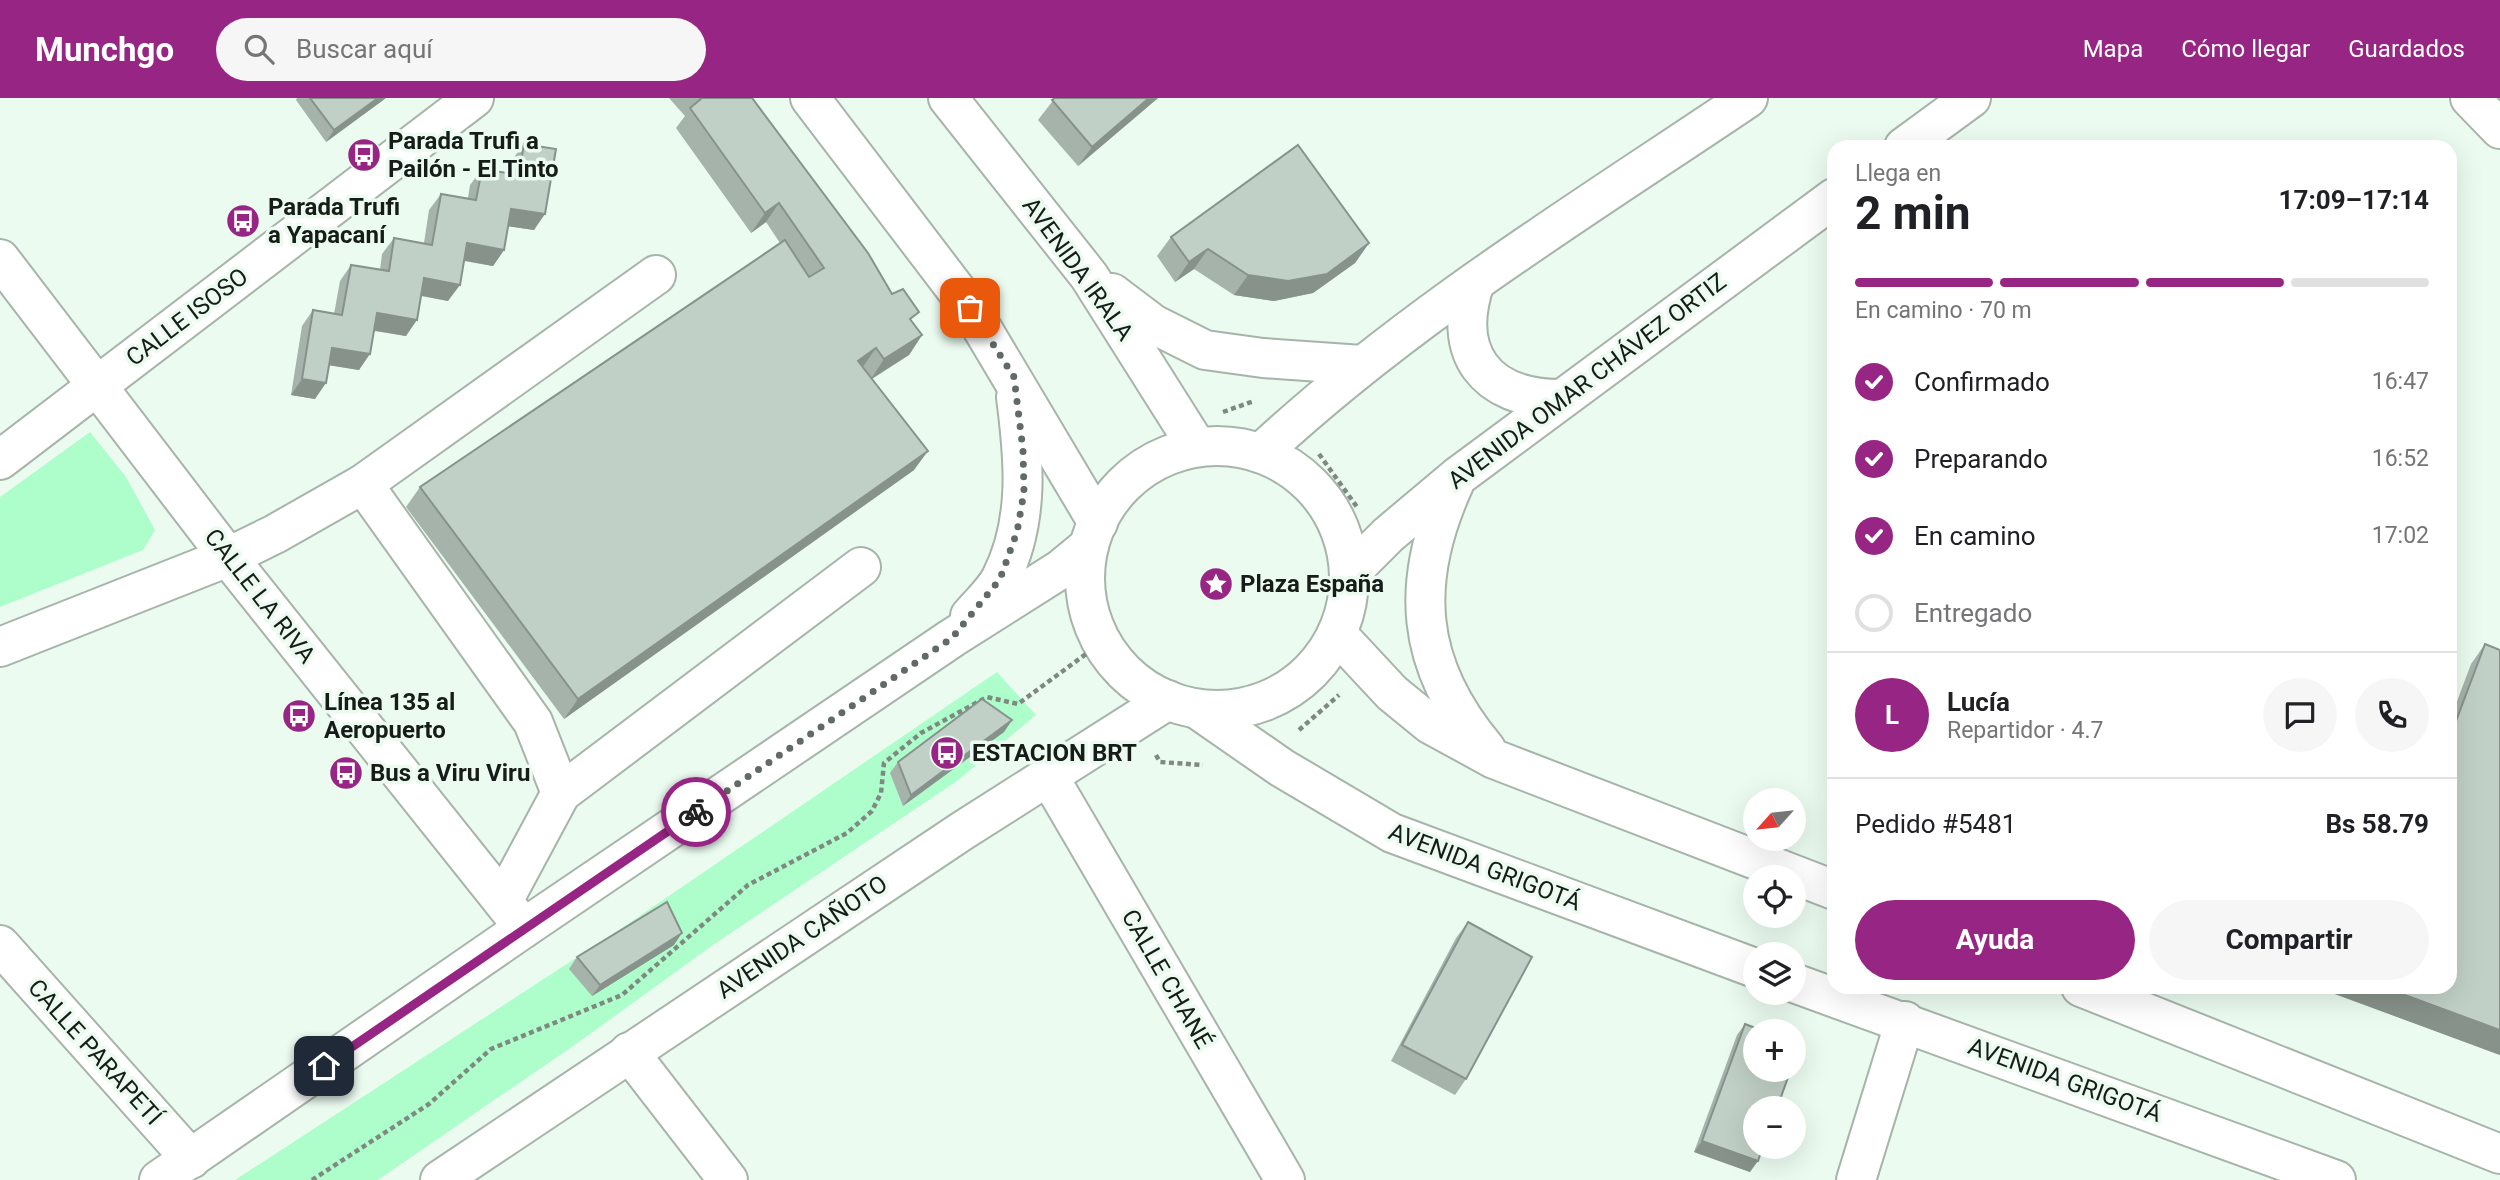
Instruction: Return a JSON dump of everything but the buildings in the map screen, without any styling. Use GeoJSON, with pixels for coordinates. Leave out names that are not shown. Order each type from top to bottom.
{"type":"FeatureCollection","features":[{"type":"Feature","properties":{"kind":"main road","name":"CALLE ISOSO"},"geometry":{"type":"LineString","coordinates":[[0,460],[474,98]]}},
{"type":"Feature","properties":{"kind":"main road"},"geometry":{"type":"LineString","coordinates":[[810,98],[970,308],[1014,377],[1083,536]]}},
{"type":"Feature","properties":{"kind":"main road","name":"AVENIDA IRALA"},"geometry":{"type":"LineString","coordinates":[[948,98],[1089,276],[1192,437]]}},
{"type":"Feature","properties":{"kind":"main road"},"geometry":{"type":"LineString","coordinates":[[1261,453],[1362,365],[1475,282],[1748,98]]}},
{"type":"Feature","properties":{"kind":"main road"},"geometry":{"type":"LineString","coordinates":[[1914,140],[1971,98]]}},
{"type":"Feature","properties":{"kind":"main road"},"geometry":{"type":"LineString","coordinates":[[2470,98],[2500,129]]}},
{"type":"Feature","properties":{"kind":"main road","name":"AVENIDA OMAR CHÁVEZ ORTIZ"},"geometry":{"type":"LineString","coordinates":[[1362,561],[1458,477],[1559,399],[1827,203]]}},
{"type":"Feature","properties":{"kind":"main road","name":"CALLE LA RIVA"},"geometry":{"type":"LineString","coordinates":[[0,260],[228,557],[514,915]]}},
{"type":"Feature","properties":{"kind":"main road"},"geometry":{"type":"LineString","coordinates":[[0,647],[228,557],[363,484],[656,275]]}},
{"type":"Feature","properties":{"kind":"main road"},"geometry":{"type":"LineString","coordinates":[[1089,276],[1153,324],[1205,350],[1362,365]]}},
{"type":"Feature","properties":{"kind":"main road"},"geometry":{"type":"LineString","coordinates":[[1475,282],[1465,310],[1468,340],[1480,367],[1502,387],[1529,399],[1559,399]]}},
{"type":"Feature","properties":{"kind":"main road"},"geometry":{"type":"LineString","coordinates":[[952,638],[1000,579],[1017,532],[1024,492],[1023,450],[1014,377]]}},
{"type":"Feature","properties":{"kind":"main road"},"geometry":{"type":"LineString","coordinates":[[159,1180],[191,1159],[514,915],[952,638],[1083,536],[1115,495],[1139,471],[1167,456],[1192,437],[1261,453],[1292,469],[1318,493],[1343,539],[1362,561],[1346,604],[1348,647],[1392,693],[1430,724],[1494,759],[1827,887]]}},
{"type":"Feature","properties":{"kind":"main road"},"geometry":{"type":"LineString","coordinates":[[1458,477],[1436,524],[1425,574],[1424,605],[1438,674],[1461,720],[1494,759]]}},
{"type":"Feature","properties":{"kind":"main road"},"geometry":{"type":"LineString","coordinates":[[363,484],[533,722],[561,793]]}},
{"type":"Feature","properties":{"kind":"main road","name":"AVENIDA GRIGOTÁ"},"geometry":{"type":"LineString","coordinates":[[1083,536],[1087,595],[1103,643],[1135,681],[1182,704],[1392,834],[1743,964]]}},
{"type":"Feature","properties":{"kind":"main road"},"geometry":{"type":"LineString","coordinates":[[514,915],[561,793],[861,566]]}},
{"type":"Feature","properties":{"kind":"main road"},"geometry":{"type":"LineString","coordinates":[[1182,704],[1243,708],[1286,691],[1321,660],[1348,647]]}},
{"type":"Feature","properties":{"kind":"main road","name":"AVENIDA CAÑOTO"},"geometry":{"type":"LineString","coordinates":[[440,1180],[962,831],[1135,722],[1182,704]]}},
{"type":"Feature","properties":{"kind":"main road","name":"CALLE CHANÉ"},"geometry":{"type":"LineString","coordinates":[[1049,777],[1285,1180]]}},
{"type":"Feature","properties":{"kind":"main road","name":"CALLE PARAPETÍ"},"geometry":{"type":"LineString","coordinates":[[0,945],[191,1159]]}},
{"type":"Feature","properties":{"kind":"main road","name":"AVENIDA GRIGOTÁ"},"geometry":{"type":"LineString","coordinates":[[1806,987],[2336,1180]]}},
{"type":"Feature","properties":{"kind":"main road"},"geometry":{"type":"LineString","coordinates":[[2099,994],[2500,1154]]}},
{"type":"Feature","properties":{"kind":"main road"},"geometry":{"type":"LineString","coordinates":[[1856,1180],[1905,1021]]}},
{"type":"Feature","properties":{"kind":"main road"},"geometry":{"type":"LineString","coordinates":[[629,1052],[728,1180]]}},
{"type":"Feature","properties":{"kind":"path"},"geometry":{"type":"LineString","coordinates":[[1348,647],[1335,701],[1299,730],[1212,766],[1160,762],[1090,651],[1083,536],[1126,468],[1192,437],[1255,400],[1308,440],[1356,505],[1362,561]]}},
{"type":"Feature","properties":{"kind":"path"},"geometry":{"type":"LineString","coordinates":[[312,1180],[429,1104],[491,1049],[622,995],[748,886],[847,832],[872,811],[881,793],[884,763],[921,733],[987,698],[1018,704],[1090,651]]}},
{"type":"Feature","properties":{"kind":"green space"},"geometry":{"type":"Polygon","coordinates":[[[90,432],[126,477],[155,530],[143,550],[0,607],[0,497],[90,432]]]}},
{"type":"Feature","properties":{"kind":"green space"},"geometry":{"type":"Polygon","coordinates":[[[997,672],[1036,715],[957,781],[710,947],[579,1042],[378,1180],[235,1180],[622,928],[997,672]]]}},
{"type":"Feature","properties":{"kind":"way so far"},"geometry":{"type":"LineString","coordinates":[[696,812],[952,638],[1000,579],[1017,532],[1024,492],[1023,450],[1014,377],[970,308]]}},
{"type":"Feature","properties":{"kind":"place","name":"Parada Trufi a Pailón - El Tinto"},"geometry":{"type":"Point","coordinates":[364,155]}},
{"type":"Feature","properties":{"kind":"place","name":"Parada Trufi a Yapacaní"},"geometry":{"type":"Point","coordinates":[243,221]}},
{"type":"Feature","properties":{"kind":"place","name":"Plaza España"},"geometry":{"type":"Point","coordinates":[1216,584]}},
{"type":"Feature","properties":{"kind":"place","name":"Línea 135 al Aeropuerto"},"geometry":{"type":"Point","coordinates":[299,716]}},
{"type":"Feature","properties":{"kind":"place","name":"ESTACION BRT"},"geometry":{"type":"Point","coordinates":[947,753]}},
{"type":"Feature","properties":{"kind":"place","name":"Bus a Viru Viru"},"geometry":{"type":"Point","coordinates":[346,773]}},
{"type":"Feature","properties":{"kind":"route"},"geometry":{"type":"LineString","coordinates":[[324,1066],[696,812]]}}]}
